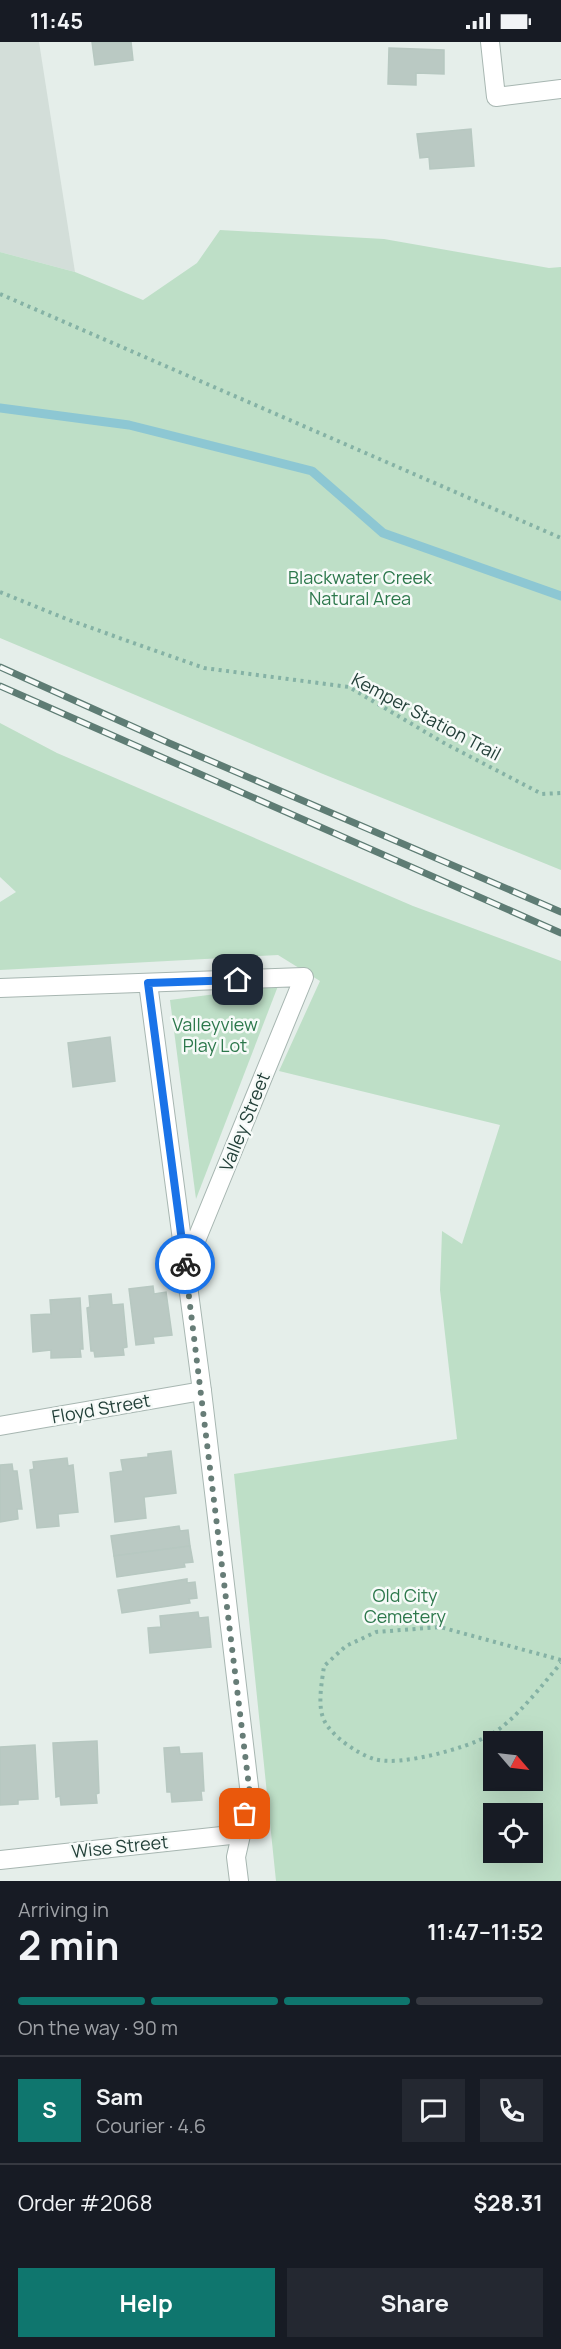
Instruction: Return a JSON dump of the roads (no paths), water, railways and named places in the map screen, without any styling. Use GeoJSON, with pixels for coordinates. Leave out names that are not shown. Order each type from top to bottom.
{"type":"FeatureCollection","features":[{"type":"Feature","properties":{"kind":"street"},"geometry":{"type":"LineString","coordinates":[[490,42],[496,97],[561,89]]}},
{"type":"Feature","properties":{"kind":"street","name":"Valley Street"},"geometry":{"type":"LineString","coordinates":[[148,983],[304,977],[185,1267]]}},
{"type":"Feature","properties":{"kind":"street"},"geometry":{"type":"LineString","coordinates":[[0,988],[148,983],[202,1391],[250,1795],[236,1857],[239,1881]]}},
{"type":"Feature","properties":{"kind":"street","name":"Floyd Street"},"geometry":{"type":"LineString","coordinates":[[0,1426],[202,1391]]}},
{"type":"Feature","properties":{"kind":"street","name":"Wise Street"},"geometry":{"type":"LineString","coordinates":[[0,1860],[240,1834]]}},
{"type":"Feature","properties":{"kind":"waterway"},"geometry":{"type":"LineString","coordinates":[[0,408],[129,425],[312,471],[383,533],[561,596]]}},
{"type":"Feature","properties":{"kind":"railway"},"geometry":{"type":"LineString","coordinates":[[0,667],[169,743],[561,912]]}},
{"type":"Feature","properties":{"kind":"railway"},"geometry":{"type":"LineString","coordinates":[[0,686],[561,933]]}},
{"type":"Feature","properties":{"kind":"park label","name":"Blackwater Creek Natural Area"},"geometry":{"type":"Point","coordinates":[360,588]}},
{"type":"Feature","properties":{"kind":"park label","name":"Valleyview Play Lot"},"geometry":{"type":"Point","coordinates":[215,1035]}},
{"type":"Feature","properties":{"kind":"park label","name":"Old City Cemetery"},"geometry":{"type":"Point","coordinates":[405,1606]}}]}
